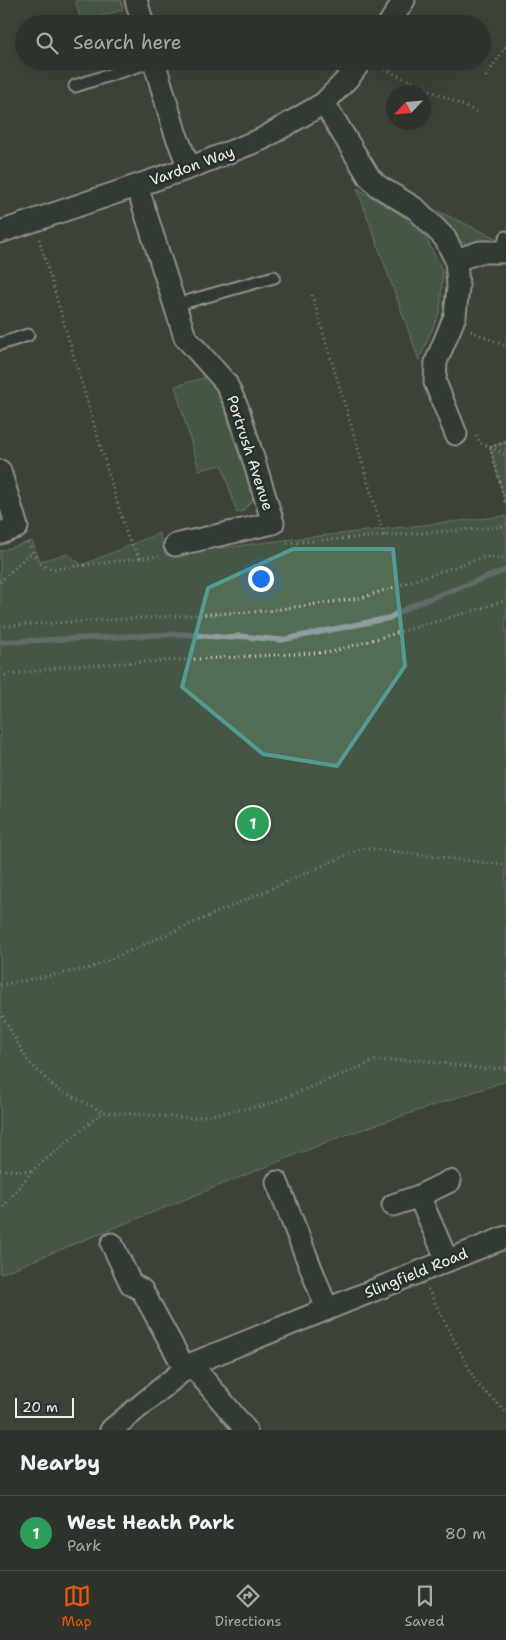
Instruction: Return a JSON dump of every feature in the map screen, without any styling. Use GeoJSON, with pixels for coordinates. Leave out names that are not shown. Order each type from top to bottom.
{"type":"FeatureCollection","features":[{"type":"Feature","properties":{"kind":"street"},"geometry":{"type":"LineString","coordinates":[[136,0],[140,15]]}},
{"type":"Feature","properties":{"kind":"street"},"geometry":{"type":"LineString","coordinates":[[395,15],[404,0]]}},
{"type":"Feature","properties":{"kind":"street"},"geometry":{"type":"LineString","coordinates":[[156,70],[175,132],[189,168]]}},
{"type":"Feature","properties":{"kind":"street","name":"Vardon Way"},"geometry":{"type":"LineString","coordinates":[[0,232],[189,168],[262,140],[324,103],[350,76],[359,70]]}},
{"type":"Feature","properties":{"kind":"street"},"geometry":{"type":"LineString","coordinates":[[324,103],[369,177],[378,186],[416,209],[445,238],[456,260],[458,287],[455,316],[436,362],[435,382],[456,434]]}},
{"type":"Feature","properties":{"kind":"street","name":"Portrush Avenue"},"geometry":{"type":"LineString","coordinates":[[137,186],[185,338],[226,383],[238,408],[273,523],[175,545]]}},
{"type":"Feature","properties":{"kind":"street"},"geometry":{"type":"LineString","coordinates":[[456,260],[504,247]]}},
{"type":"Feature","properties":{"kind":"street"},"geometry":{"type":"LineString","coordinates":[[0,471],[9,530]]}},
{"type":"Feature","properties":{"kind":"street"},"geometry":{"type":"LineString","coordinates":[[393,1205],[450,1181]]}},
{"type":"Feature","properties":{"kind":"street"},"geometry":{"type":"LineString","coordinates":[[277,1182],[327,1309]]}},
{"type":"Feature","properties":{"kind":"street"},"geometry":{"type":"LineString","coordinates":[[418,1196],[447,1260]]}},
{"type":"Feature","properties":{"kind":"street","name":"Slingfield Road"},"geometry":{"type":"LineString","coordinates":[[111,1430],[188,1366],[506,1237]]}},
{"type":"Feature","properties":{"kind":"street"},"geometry":{"type":"LineString","coordinates":[[112,1244],[131,1284],[142,1290],[188,1366],[246,1430]]}},
{"type":"Feature","properties":{"kind":"lane"},"geometry":{"type":"LineString","coordinates":[[76,86],[125,70]]}},
{"type":"Feature","properties":{"kind":"lane"},"geometry":{"type":"LineString","coordinates":[[175,305],[274,277]]}},
{"type":"Feature","properties":{"kind":"lane"},"geometry":{"type":"LineString","coordinates":[[0,344],[28,335]]}},
{"type":"Feature","properties":{"kind":"path"},"geometry":{"type":"LineString","coordinates":[[491,69],[506,46]]}},
{"type":"Feature","properties":{"kind":"path"},"geometry":{"type":"LineString","coordinates":[[384,70],[477,112]]}},
{"type":"Feature","properties":{"kind":"path"},"geometry":{"type":"LineString","coordinates":[[486,77],[491,70]]}},
{"type":"Feature","properties":{"kind":"path"},"geometry":{"type":"LineString","coordinates":[[33,220],[128,539],[141,559]]}},
{"type":"Feature","properties":{"kind":"path"},"geometry":{"type":"LineString","coordinates":[[312,295],[384,536]]}},
{"type":"Feature","properties":{"kind":"path"},"geometry":{"type":"LineString","coordinates":[[452,322],[506,346]]}},
{"type":"Feature","properties":{"kind":"path"},"geometry":{"type":"LineString","coordinates":[[456,434],[475,432],[480,443],[506,455]]}},
{"type":"Feature","properties":{"kind":"path"},"geometry":{"type":"LineString","coordinates":[[490,447],[506,442]]}},
{"type":"Feature","properties":{"kind":"path"},"geometry":{"type":"LineString","coordinates":[[490,447],[506,505]]}},
{"type":"Feature","properties":{"kind":"path"},"geometry":{"type":"LineString","coordinates":[[287,543],[501,527],[506,524]]}},
{"type":"Feature","properties":{"kind":"path"},"geometry":{"type":"LineString","coordinates":[[9,530],[27,539],[36,560],[44,567],[54,569],[166,555],[175,545]]}},
{"type":"Feature","properties":{"kind":"path"},"geometry":{"type":"LineString","coordinates":[[0,582],[32,551]]}},
{"type":"Feature","properties":{"kind":"path"},"geometry":{"type":"LineString","coordinates":[[0,626],[266,611],[361,598],[484,557],[506,559]]}},
{"type":"Feature","properties":{"kind":"path"},"geometry":{"type":"LineString","coordinates":[[0,676],[70,666],[331,652],[506,600]]}},
{"type":"Feature","properties":{"kind":"path"},"geometry":{"type":"LineString","coordinates":[[0,985],[91,968],[363,848],[506,865]]}},
{"type":"Feature","properties":{"kind":"path"},"geometry":{"type":"LineString","coordinates":[[0,1012],[28,1061],[54,1087],[103,1112],[192,1118],[266,1105],[375,1061],[419,1060],[483,1069],[506,1068]]}},
{"type":"Feature","properties":{"kind":"path"},"geometry":{"type":"LineString","coordinates":[[0,1211],[32,1172],[103,1112]]}},
{"type":"Feature","properties":{"kind":"path"},"geometry":{"type":"LineString","coordinates":[[0,1170],[32,1172]]}},
{"type":"Feature","properties":{"kind":"path"},"geometry":{"type":"LineString","coordinates":[[419,1271],[478,1384],[506,1412]]}},
{"type":"Feature","properties":{"kind":"highlighted area"},"geometry":{"type":"Polygon","coordinates":[[[293,549],[393,549],[405,666],[337,766],[263,754],[182,687],[208,588],[293,549]]]}},
{"type":"Feature","properties":{"kind":"green space"},"geometry":{"type":"Polygon","coordinates":[[[75,0],[121,0],[123,9],[105,15],[80,15],[75,0]]]}},
{"type":"Feature","properties":{"kind":"green space"},"geometry":{"type":"Polygon","coordinates":[[[357,188],[404,217],[426,238],[443,272],[440,311],[419,360],[357,188]]]}},
{"type":"Feature","properties":{"kind":"green space"},"geometry":{"type":"Polygon","coordinates":[[[429,207],[498,239],[492,243],[478,246],[456,239],[444,230],[429,207]]]}},
{"type":"Feature","properties":{"kind":"green space"},"geometry":{"type":"Polygon","coordinates":[[[207,377],[223,405],[238,452],[252,487],[253,500],[243,511],[237,513],[222,465],[199,470],[175,386],[207,377]]]}},
{"type":"Feature","properties":{"kind":"green space"},"geometry":{"type":"Polygon","coordinates":[[[506,442],[506,505],[490,447],[506,442]]]}},
{"type":"Feature","properties":{"kind":"green space"},"geometry":{"type":"Polygon","coordinates":[[[506,516],[506,1081],[337,1138],[0,1274],[0,551],[32,541],[40,561],[67,554],[82,565],[159,533],[166,555],[292,539],[506,516]]]}},
{"type":"Feature","properties":{"kind":"waterway"},"geometry":{"type":"LineString","coordinates":[[0,642],[181,634],[281,640],[389,618],[415,604],[506,570]]}},
{"type":"Feature","properties":{"kind":"place","name":"West Heath Park"},"geometry":{"type":"Point","coordinates":[253,823]}}]}
